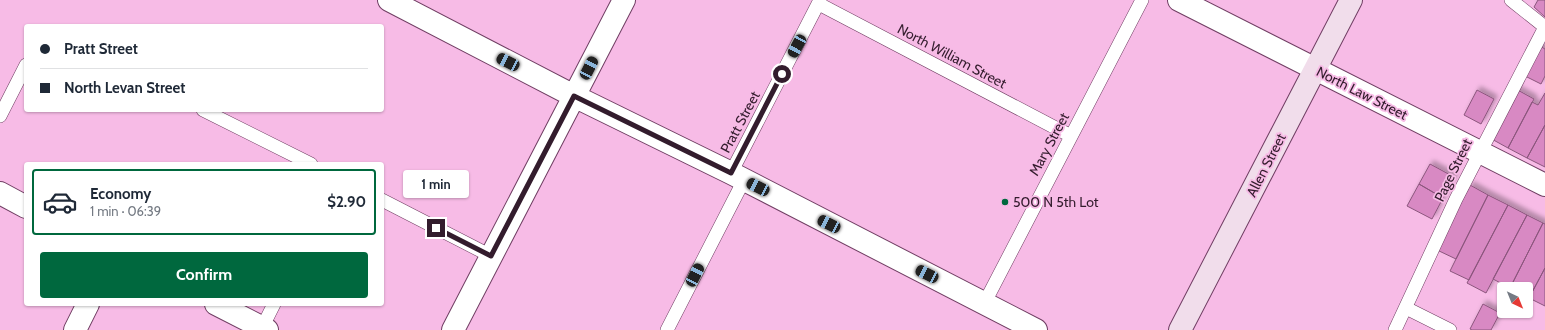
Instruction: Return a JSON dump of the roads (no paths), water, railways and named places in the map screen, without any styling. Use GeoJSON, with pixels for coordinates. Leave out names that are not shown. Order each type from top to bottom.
{"type":"FeatureCollection","features":[{"type":"Feature","properties":{"kind":"street"},"geometry":{"type":"LineString","coordinates":[[389,0],[574,96],[737,176],[1036,330]]}},
{"type":"Feature","properties":{"kind":"street"},"geometry":{"type":"LineString","coordinates":[[453,330],[624,0]]}},
{"type":"Feature","properties":{"kind":"street","name":"North Law Street"},"geometry":{"type":"LineString","coordinates":[[1179,0],[1545,185]]}},
{"type":"Feature","properties":{"kind":"street","name":"Allen Street"},"geometry":{"type":"LineString","coordinates":[[1180,330],[1351,0]]}},
{"type":"Feature","properties":{"kind":"street"},"geometry":{"type":"LineString","coordinates":[[0,193],[24,205]]}},
{"type":"Feature","properties":{"kind":"street"},"geometry":{"type":"LineString","coordinates":[[75,330],[87,306]]}},
{"type":"Feature","properties":{"kind":"street"},"geometry":{"type":"LineString","coordinates":[[220,306],[264,329]]}},
{"type":"Feature","properties":{"kind":"lane","name":"Mary Street"},"geometry":{"type":"LineString","coordinates":[[984,304],[1142,0]]}},
{"type":"Feature","properties":{"kind":"lane"},"geometry":{"type":"LineString","coordinates":[[1511,0],[1545,27]]}},
{"type":"Feature","properties":{"kind":"lane","name":"North William Street"},"geometry":{"type":"LineString","coordinates":[[820,2],[1071,136]]}},
{"type":"Feature","properties":{"kind":"lane","name":"Pratt Street"},"geometry":{"type":"LineString","coordinates":[[667,330],[737,176],[820,2]]}},
{"type":"Feature","properties":{"kind":"lane","name":"Page Street"},"geometry":{"type":"LineString","coordinates":[[1395,330],[1452,206],[1545,27]]}},
{"type":"Feature","properties":{"kind":"lane"},"geometry":{"type":"LineString","coordinates":[[0,116],[24,69]]}},
{"type":"Feature","properties":{"kind":"lane"},"geometry":{"type":"LineString","coordinates":[[207,112],[307,162]]}},
{"type":"Feature","properties":{"kind":"lane"},"geometry":{"type":"LineString","coordinates":[[384,201],[491,256]]}},
{"type":"Feature","properties":{"kind":"lane"},"geometry":{"type":"LineString","coordinates":[[264,329],[273,306]]}},
{"type":"Feature","properties":{"kind":"lane"},"geometry":{"type":"LineString","coordinates":[[1406,308],[1450,330]]}},
{"type":"Feature","properties":{"kind":"place","name":"500 N 5th Lot"},"geometry":{"type":"Point","coordinates":[1005,202]}}]}
